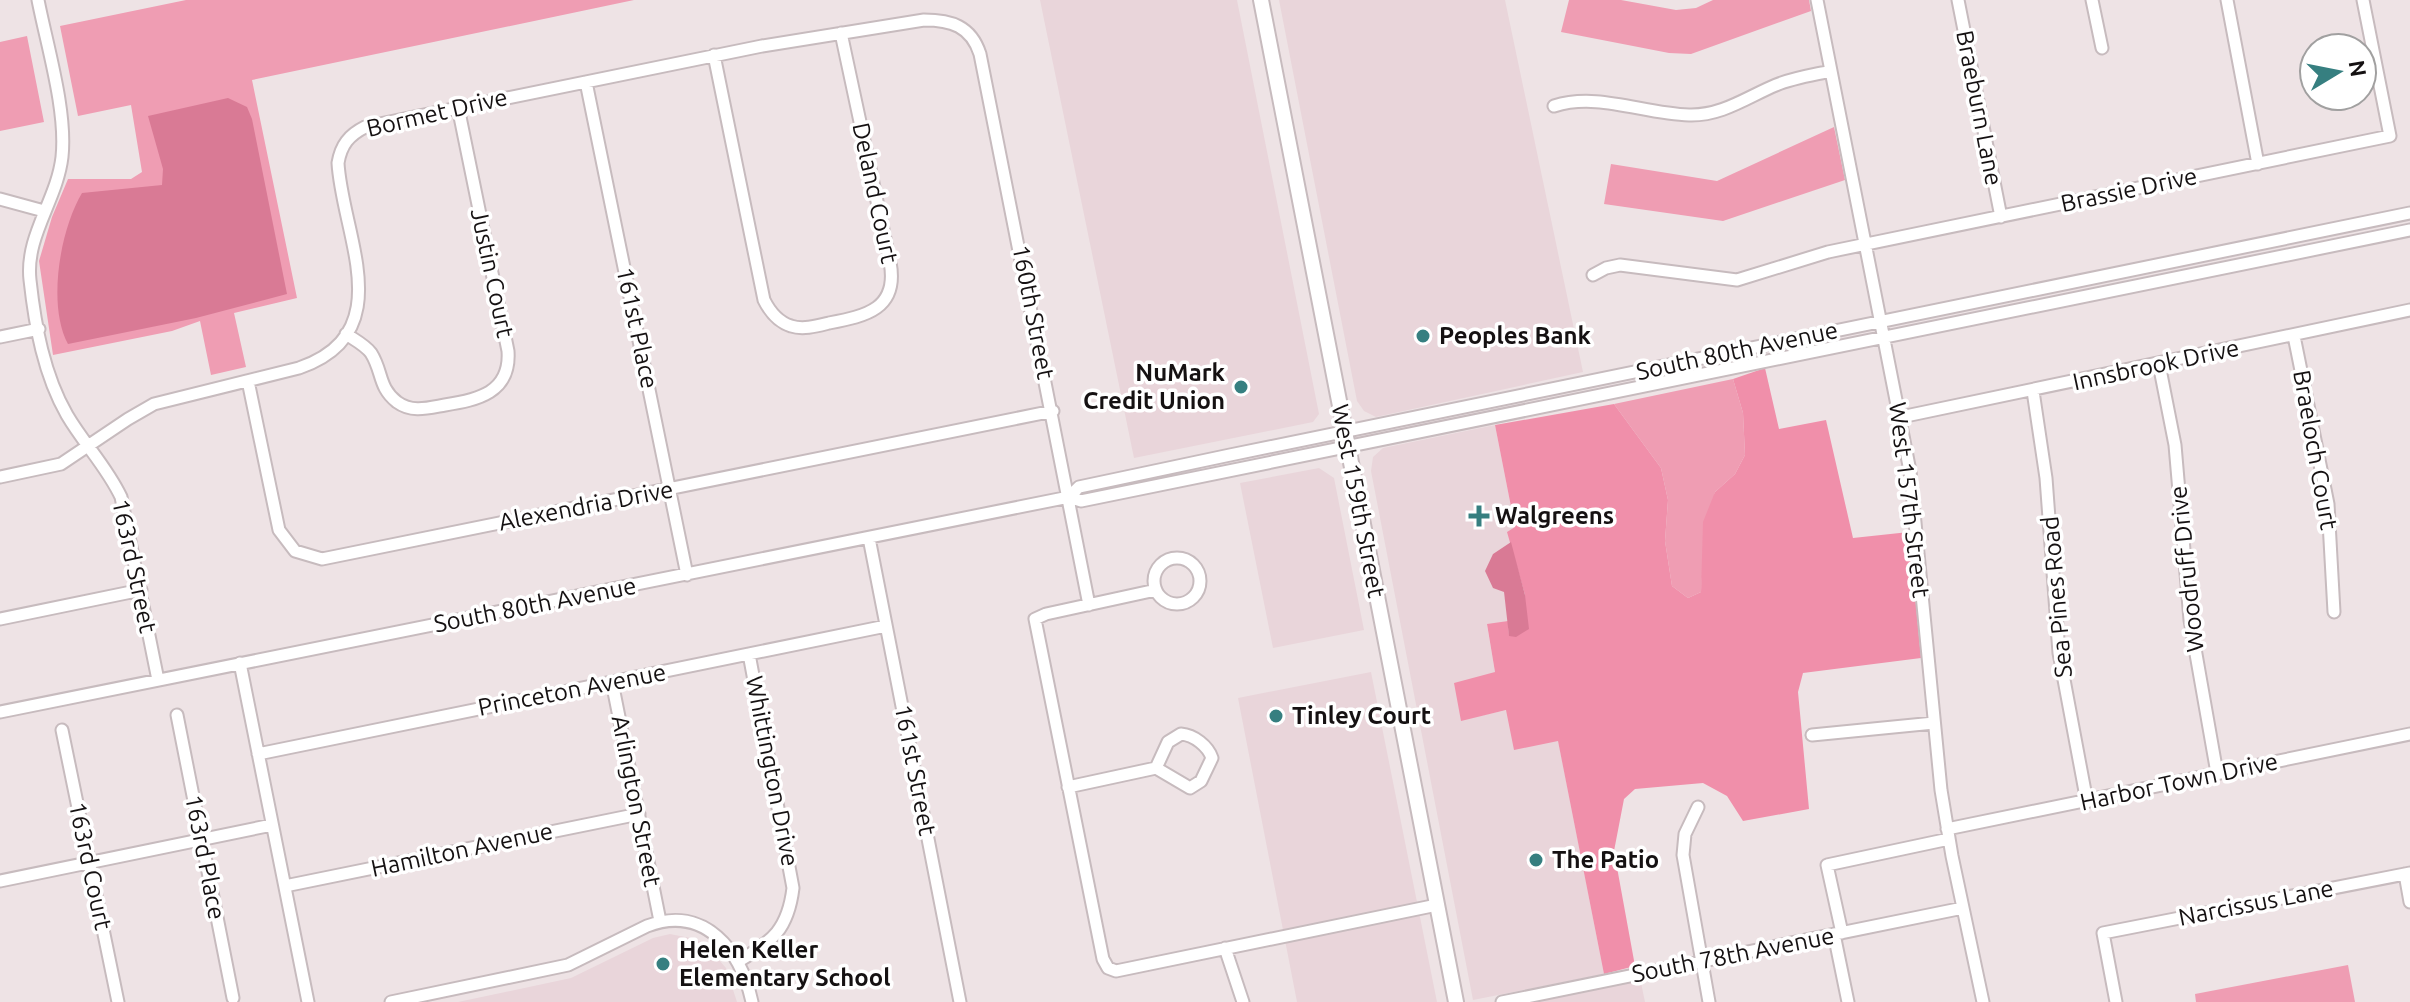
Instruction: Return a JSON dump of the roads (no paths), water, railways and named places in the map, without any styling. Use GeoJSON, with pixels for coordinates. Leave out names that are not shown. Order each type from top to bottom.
{"type":"FeatureCollection","features":[{"type":"Feature","properties":{"kind":"main road","name":"West 159th Street"},"geometry":{"type":"LineString","coordinates":[[1261,0],[1456,1002]]}},
{"type":"Feature","properties":{"kind":"street","name":"163rd Street"},"geometry":{"type":"LineString","coordinates":[[38,0],[62,137],[60,168],[36,233],[30,278],[53,387],[68,417],[121,497],[158,680]]}},
{"type":"Feature","properties":{"kind":"street","name":"West 157th Street"},"geometry":{"type":"LineString","coordinates":[[1817,0],[1901,417],[1915,511],[1934,723],[1948,834],[1983,1002]]}},
{"type":"Feature","properties":{"kind":"street","name":"Braeburn Lane"},"geometry":{"type":"LineString","coordinates":[[1958,0],[2001,217]]}},
{"type":"Feature","properties":{"kind":"street"},"geometry":{"type":"LineString","coordinates":[[2092,0],[2102,48]]}},
{"type":"Feature","properties":{"kind":"street"},"geometry":{"type":"LineString","coordinates":[[2227,0],[2258,164]]}},
{"type":"Feature","properties":{"kind":"street","name":"Brassie Drive"},"geometry":{"type":"LineString","coordinates":[[1593,275],[1620,265],[1737,280],[1828,252],[2390,136],[2363,0]]}},
{"type":"Feature","properties":{"kind":"street","name":"Bormet Drive"},"geometry":{"type":"LineString","coordinates":[[346,334],[355,315],[360,284],[339,173],[339,154],[356,131],[714,55],[841,33],[924,20],[951,22],[961,27]]}},
{"type":"Feature","properties":{"kind":"street","name":"160th Street"},"geometry":{"type":"LineString","coordinates":[[961,27],[976,42],[980,54],[1089,605]]}},
{"type":"Feature","properties":{"kind":"street","name":"Deland Court"},"geometry":{"type":"LineString","coordinates":[[714,55],[764,300],[769,310],[784,323],[809,327],[870,314],[884,300],[891,281],[890,262],[841,33]]}},
{"type":"Feature","properties":{"kind":"street"},"geometry":{"type":"LineString","coordinates":[[1554,106],[1582,100],[1689,115],[1704,114],[1731,108],[1778,84],[1831,71]]}},
{"type":"Feature","properties":{"kind":"street","name":"161st Place"},"geometry":{"type":"LineString","coordinates":[[586,82],[687,575]]}},
{"type":"Feature","properties":{"kind":"street","name":"Justin Court"},"geometry":{"type":"LineString","coordinates":[[346,334],[369,350],[384,390],[408,408],[421,410],[477,400],[501,381],[508,366],[508,351],[458,107]]}},
{"type":"Feature","properties":{"kind":"street"},"geometry":{"type":"LineString","coordinates":[[0,199],[44,211]]}},
{"type":"Feature","properties":{"kind":"street","name":"South 80th Avenue"},"geometry":{"type":"LineString","coordinates":[[1069,497],[1079,487],[2410,213]]}},
{"type":"Feature","properties":{"kind":"street","name":"South 80th Avenue"},"geometry":{"type":"LineString","coordinates":[[0,712],[1069,497],[1081,501],[1348,449],[2410,230]]}},
{"type":"Feature","properties":{"kind":"street","name":"Innsbrook Drive"},"geometry":{"type":"LineString","coordinates":[[1901,417],[2410,310]]}},
{"type":"Feature","properties":{"kind":"street"},"geometry":{"type":"LineString","coordinates":[[0,337],[39,329]]}},
{"type":"Feature","properties":{"kind":"street"},"geometry":{"type":"LineString","coordinates":[[0,477],[61,464],[154,404],[310,364],[328,353],[346,334]]}},
{"type":"Feature","properties":{"kind":"street","name":"Braeloch Court"},"geometry":{"type":"LineString","coordinates":[[2294,336],[2328,504],[2334,612]]}},
{"type":"Feature","properties":{"kind":"street","name":"Woodruff Drive"},"geometry":{"type":"LineString","coordinates":[[2159,364],[2175,445],[2185,589],[2217,773]]}},
{"type":"Feature","properties":{"kind":"street","name":"Alexendria Drive"},"geometry":{"type":"LineString","coordinates":[[248,381],[279,530],[295,551],[314,558],[329,558],[1053,411]]}},
{"type":"Feature","properties":{"kind":"street","name":"Sea Pines Road"},"geometry":{"type":"LineString","coordinates":[[2033,391],[2046,478],[2059,653],[2087,802]]}},
{"type":"Feature","properties":{"kind":"street","name":"161st Street"},"geometry":{"type":"LineString","coordinates":[[869,538],[960,1002]]}},
{"type":"Feature","properties":{"kind":"street"},"geometry":{"type":"LineString","coordinates":[[1182,559],[1198,573],[1198,588],[1189,601],[1182,604],[1166,602],[1156,590],[1157,569],[1168,560],[1182,559]]}},
{"type":"Feature","properties":{"kind":"street"},"geometry":{"type":"LineString","coordinates":[[0,619],[141,590]]}},
{"type":"Feature","properties":{"kind":"street"},"geometry":{"type":"LineString","coordinates":[[1156,590],[1035,619],[1103,959],[1108,968],[1116,971],[1437,905]]}},
{"type":"Feature","properties":{"kind":"street","name":"Princeton Avenue"},"geometry":{"type":"LineString","coordinates":[[258,754],[886,626]]}},
{"type":"Feature","properties":{"kind":"street","name":"Whittington Drive"},"geometry":{"type":"LineString","coordinates":[[739,961],[771,941],[781,929],[788,916],[793,888],[749,654]]}},
{"type":"Feature","properties":{"kind":"street"},"geometry":{"type":"LineString","coordinates":[[240,663],[308,1002]]}},
{"type":"Feature","properties":{"kind":"street","name":"Arlington Street"},"geometry":{"type":"LineString","coordinates":[[612,682],[660,921]]}},
{"type":"Feature","properties":{"kind":"street","name":"163rd Place"},"geometry":{"type":"LineString","coordinates":[[177,715],[233,998]]}},
{"type":"Feature","properties":{"kind":"street"},"geometry":{"type":"LineString","coordinates":[[1812,735],[1934,723]]}},
{"type":"Feature","properties":{"kind":"street","name":"163rd Court"},"geometry":{"type":"LineString","coordinates":[[62,730],[118,1002]]}},
{"type":"Feature","properties":{"kind":"street"},"geometry":{"type":"LineString","coordinates":[[1068,787],[1156,768],[1190,788],[1201,781],[1212,758],[1199,742],[1181,734],[1168,742],[1156,768]]}},
{"type":"Feature","properties":{"kind":"street","name":"Harbor Town Drive"},"geometry":{"type":"LineString","coordinates":[[1838,934],[1827,865],[2087,802],[2410,734]]}},
{"type":"Feature","properties":{"kind":"street"},"geometry":{"type":"LineString","coordinates":[[1698,807],[1685,834],[1683,855],[1709,1002]]}},
{"type":"Feature","properties":{"kind":"street","name":"Hamilton Avenue"},"geometry":{"type":"LineString","coordinates":[[285,886],[639,814]]}},
{"type":"Feature","properties":{"kind":"street"},"geometry":{"type":"LineString","coordinates":[[0,881],[272,825]]}},
{"type":"Feature","properties":{"kind":"street"},"geometry":{"type":"LineString","coordinates":[[2408,874],[2410,902]]}},
{"type":"Feature","properties":{"kind":"street","name":"Narcissus Lane"},"geometry":{"type":"LineString","coordinates":[[2116,1002],[2103,933],[2408,874]]}},
{"type":"Feature","properties":{"kind":"street","name":"South 78th Avenue"},"geometry":{"type":"LineString","coordinates":[[1502,1002],[1963,908]]}},
{"type":"Feature","properties":{"kind":"street"},"geometry":{"type":"LineString","coordinates":[[391,1002],[568,965],[660,921],[688,921],[726,944],[739,961],[752,1002]]}},
{"type":"Feature","properties":{"kind":"street"},"geometry":{"type":"LineString","coordinates":[[1838,934],[1848,1002]]}},
{"type":"Feature","properties":{"kind":"street"},"geometry":{"type":"LineString","coordinates":[[1225,948],[1243,1002]]}},
{"type":"Feature","properties":{"kind":"place","name":"Peoples Bank"},"geometry":{"type":"Point","coordinates":[1423,336]}},
{"type":"Feature","properties":{"kind":"place","name":"NuMark Credit Union"},"geometry":{"type":"Point","coordinates":[1241,387]}},
{"type":"Feature","properties":{"kind":"place","name":"Walgreens"},"geometry":{"type":"Point","coordinates":[1479,516]}},
{"type":"Feature","properties":{"kind":"place","name":"Tinley Court"},"geometry":{"type":"Point","coordinates":[1276,716]}},
{"type":"Feature","properties":{"kind":"place","name":"The Patio"},"geometry":{"type":"Point","coordinates":[1536,860]}},
{"type":"Feature","properties":{"kind":"place","name":"Helen Keller Elementary School"},"geometry":{"type":"Point","coordinates":[663,964]}}]}
